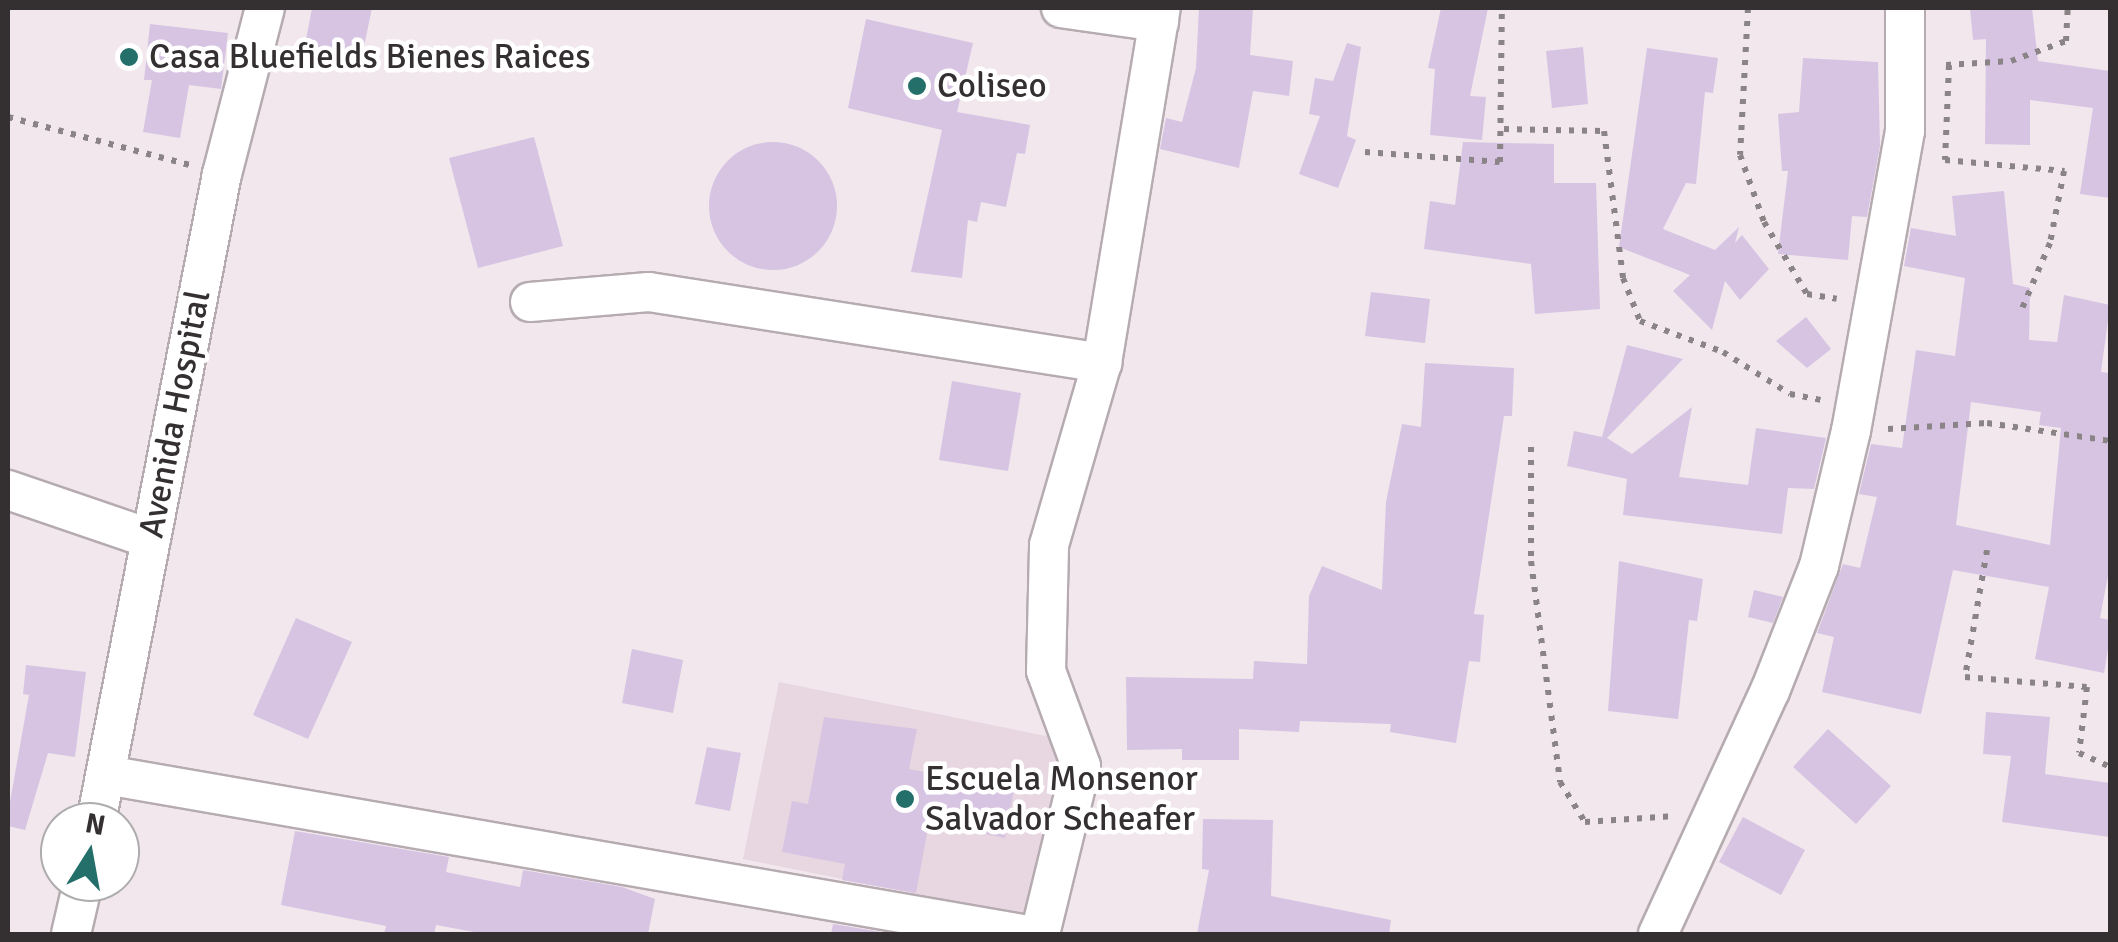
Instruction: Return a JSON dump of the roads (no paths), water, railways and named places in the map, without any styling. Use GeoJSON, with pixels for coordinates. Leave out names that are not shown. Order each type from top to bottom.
{"type":"FeatureCollection","features":[{"type":"Feature","properties":{"kind":"street","name":"Avenida Hospital"},"geometry":{"type":"LineString","coordinates":[[100,802],[222,174],[265,8]]}},
{"type":"Feature","properties":{"kind":"street"},"geometry":{"type":"LineString","coordinates":[[1040,934],[1081,766],[1046,672],[1050,546],[1102,364],[1160,15],[1061,8]]}},
{"type":"Feature","properties":{"kind":"street"},"geometry":{"type":"LineString","coordinates":[[1658,934],[1709,815],[1770,691],[1819,566],[1853,419],[1904,130],[1905,8]]}},
{"type":"Feature","properties":{"kind":"street"},"geometry":{"type":"LineString","coordinates":[[530,302],[650,292],[1102,364]]}},
{"type":"Feature","properties":{"kind":"street"},"geometry":{"type":"LineString","coordinates":[[8,490],[151,539]]}},
{"type":"Feature","properties":{"kind":"street"},"geometry":{"type":"LineString","coordinates":[[106,775],[1022,934]]}},
{"type":"Feature","properties":{"kind":"street"},"geometry":{"type":"LineString","coordinates":[[72,934],[79,902]]}},
{"type":"Feature","properties":{"kind":"place","name":"Casa Bluefields Bienes Raices"},"geometry":{"type":"Point","coordinates":[129,57]}},
{"type":"Feature","properties":{"kind":"place","name":"Coliseo"},"geometry":{"type":"Point","coordinates":[917,86]}},
{"type":"Feature","properties":{"kind":"place","name":"Escuela Monsenor Salvador Scheafer"},"geometry":{"type":"Point","coordinates":[905,799]}}]}
